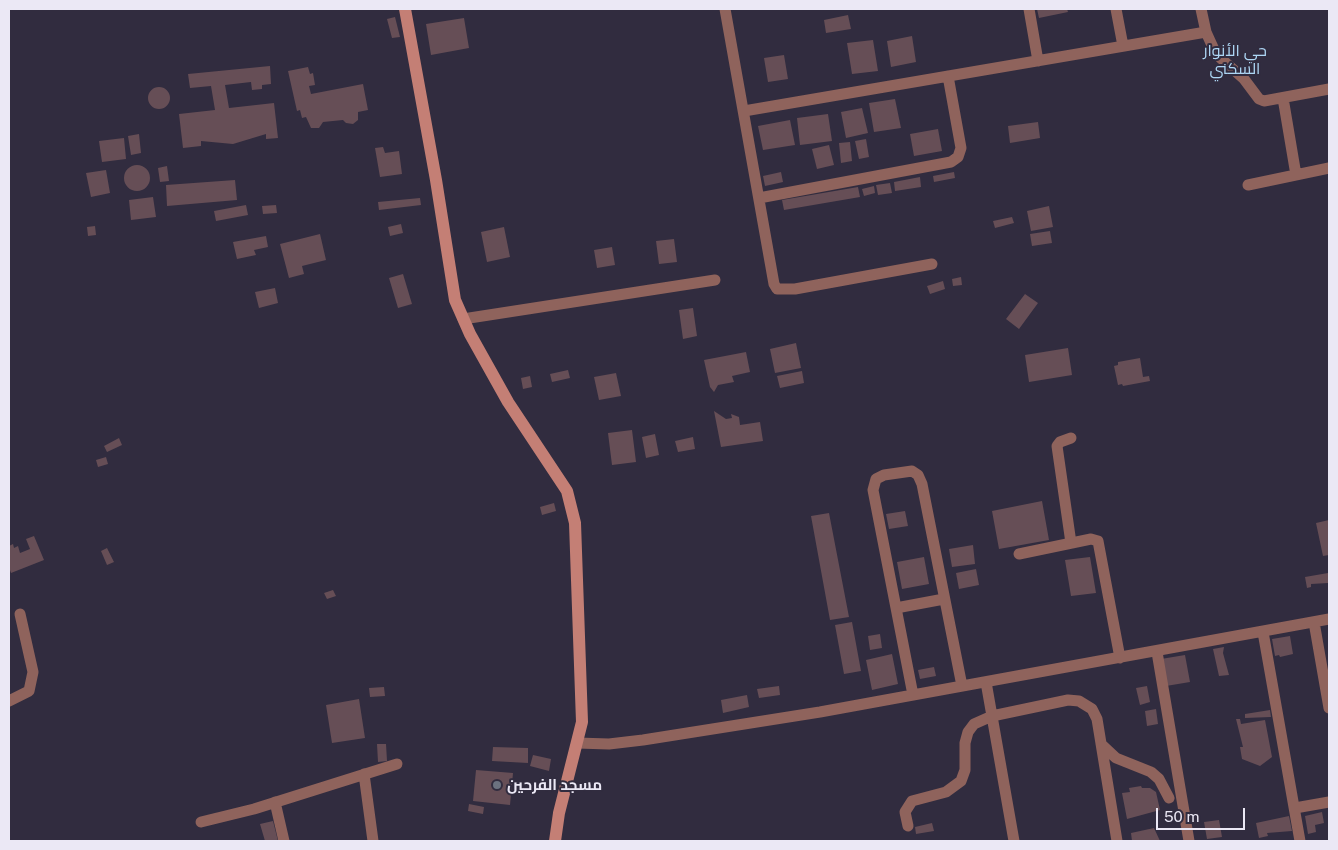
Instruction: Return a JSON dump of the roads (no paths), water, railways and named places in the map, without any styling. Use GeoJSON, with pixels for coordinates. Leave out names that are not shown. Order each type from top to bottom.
{"type":"FeatureCollection","features":[{"type":"Feature","properties":{"kind":"street"},"geometry":{"type":"LineString","coordinates":[[405,9],[456,300],[463,319],[508,402],[563,485],[574,522],[577,645],[582,697],[582,722],[559,813],[555,841]]}},
{"type":"Feature","properties":{"kind":"street"},"geometry":{"type":"LineString","coordinates":[[728,9],[774,284],[777,289],[795,289],[932,264]]}},
{"type":"Feature","properties":{"kind":"street"},"geometry":{"type":"LineString","coordinates":[[1029,9],[1038,61]]}},
{"type":"Feature","properties":{"kind":"street"},"geometry":{"type":"LineString","coordinates":[[1116,9],[1123,46]]}},
{"type":"Feature","properties":{"kind":"street"},"geometry":{"type":"LineString","coordinates":[[1201,9],[1206,32],[1216,54],[1244,79],[1259,99],[1264,101],[1329,89]]}},
{"type":"Feature","properties":{"kind":"street"},"geometry":{"type":"LineString","coordinates":[[744,111],[1206,32]]}},
{"type":"Feature","properties":{"kind":"street"},"geometry":{"type":"LineString","coordinates":[[759,198],[951,162],[958,157],[961,148],[948,76]]}},
{"type":"Feature","properties":{"kind":"street"},"geometry":{"type":"LineString","coordinates":[[1283,98],[1296,175]]}},
{"type":"Feature","properties":{"kind":"street"},"geometry":{"type":"LineString","coordinates":[[1248,184],[1329,168]]}},
{"type":"Feature","properties":{"kind":"street"},"geometry":{"type":"LineString","coordinates":[[463,319],[715,280]]}},
{"type":"Feature","properties":{"kind":"street"},"geometry":{"type":"LineString","coordinates":[[1071,438],[1060,442],[1057,446],[1071,543]]}},
{"type":"Feature","properties":{"kind":"street"},"geometry":{"type":"LineString","coordinates":[[913,695],[873,490],[876,480],[884,475],[912,471],[918,476],[922,484],[962,686]]}},
{"type":"Feature","properties":{"kind":"street"},"geometry":{"type":"LineString","coordinates":[[1019,554],[1091,539],[1098,541],[1120,658]]}},
{"type":"Feature","properties":{"kind":"street"},"geometry":{"type":"LineString","coordinates":[[896,608],[944,599]]}},
{"type":"Feature","properties":{"kind":"street"},"geometry":{"type":"LineString","coordinates":[[9,701],[29,690],[33,672],[20,614]]}},
{"type":"Feature","properties":{"kind":"street"},"geometry":{"type":"LineString","coordinates":[[577,743],[609,744],[643,740],[1157,652],[1329,619]]}},
{"type":"Feature","properties":{"kind":"street"},"geometry":{"type":"LineString","coordinates":[[1314,622],[1329,708]]}},
{"type":"Feature","properties":{"kind":"street"},"geometry":{"type":"LineString","coordinates":[[1264,632],[1300,841]]}},
{"type":"Feature","properties":{"kind":"street"},"geometry":{"type":"LineString","coordinates":[[1157,652],[1189,841]]}},
{"type":"Feature","properties":{"kind":"street"},"geometry":{"type":"LineString","coordinates":[[986,682],[1014,841]]}},
{"type":"Feature","properties":{"kind":"street"},"geometry":{"type":"LineString","coordinates":[[908,826],[905,812],[912,801],[946,792],[961,780],[965,770],[968,732],[980,720],[1068,700],[1079,701],[1092,709],[1097,719],[1117,841]]}},
{"type":"Feature","properties":{"kind":"street"},"geometry":{"type":"LineString","coordinates":[[1101,744],[1116,758],[1151,772],[1159,778],[1169,798]]}},
{"type":"Feature","properties":{"kind":"street"},"geometry":{"type":"LineString","coordinates":[[201,822],[275,802],[398,764]]}},
{"type":"Feature","properties":{"kind":"street"},"geometry":{"type":"LineString","coordinates":[[364,774],[373,841]]}},
{"type":"Feature","properties":{"kind":"street"},"geometry":{"type":"LineString","coordinates":[[275,802],[284,841]]}},
{"type":"Feature","properties":{"kind":"street"},"geometry":{"type":"LineString","coordinates":[[1295,808],[1329,802]]}},
{"type":"Feature","properties":{"kind":"place","name":"مسجد الفرحين"},"geometry":{"type":"Point","coordinates":[497,785]}},
{"type":"Feature","properties":{"kind":"district","name":"حي الأنوار السكني"},"geometry":{"type":"Point","coordinates":[1235,60]}}]}
